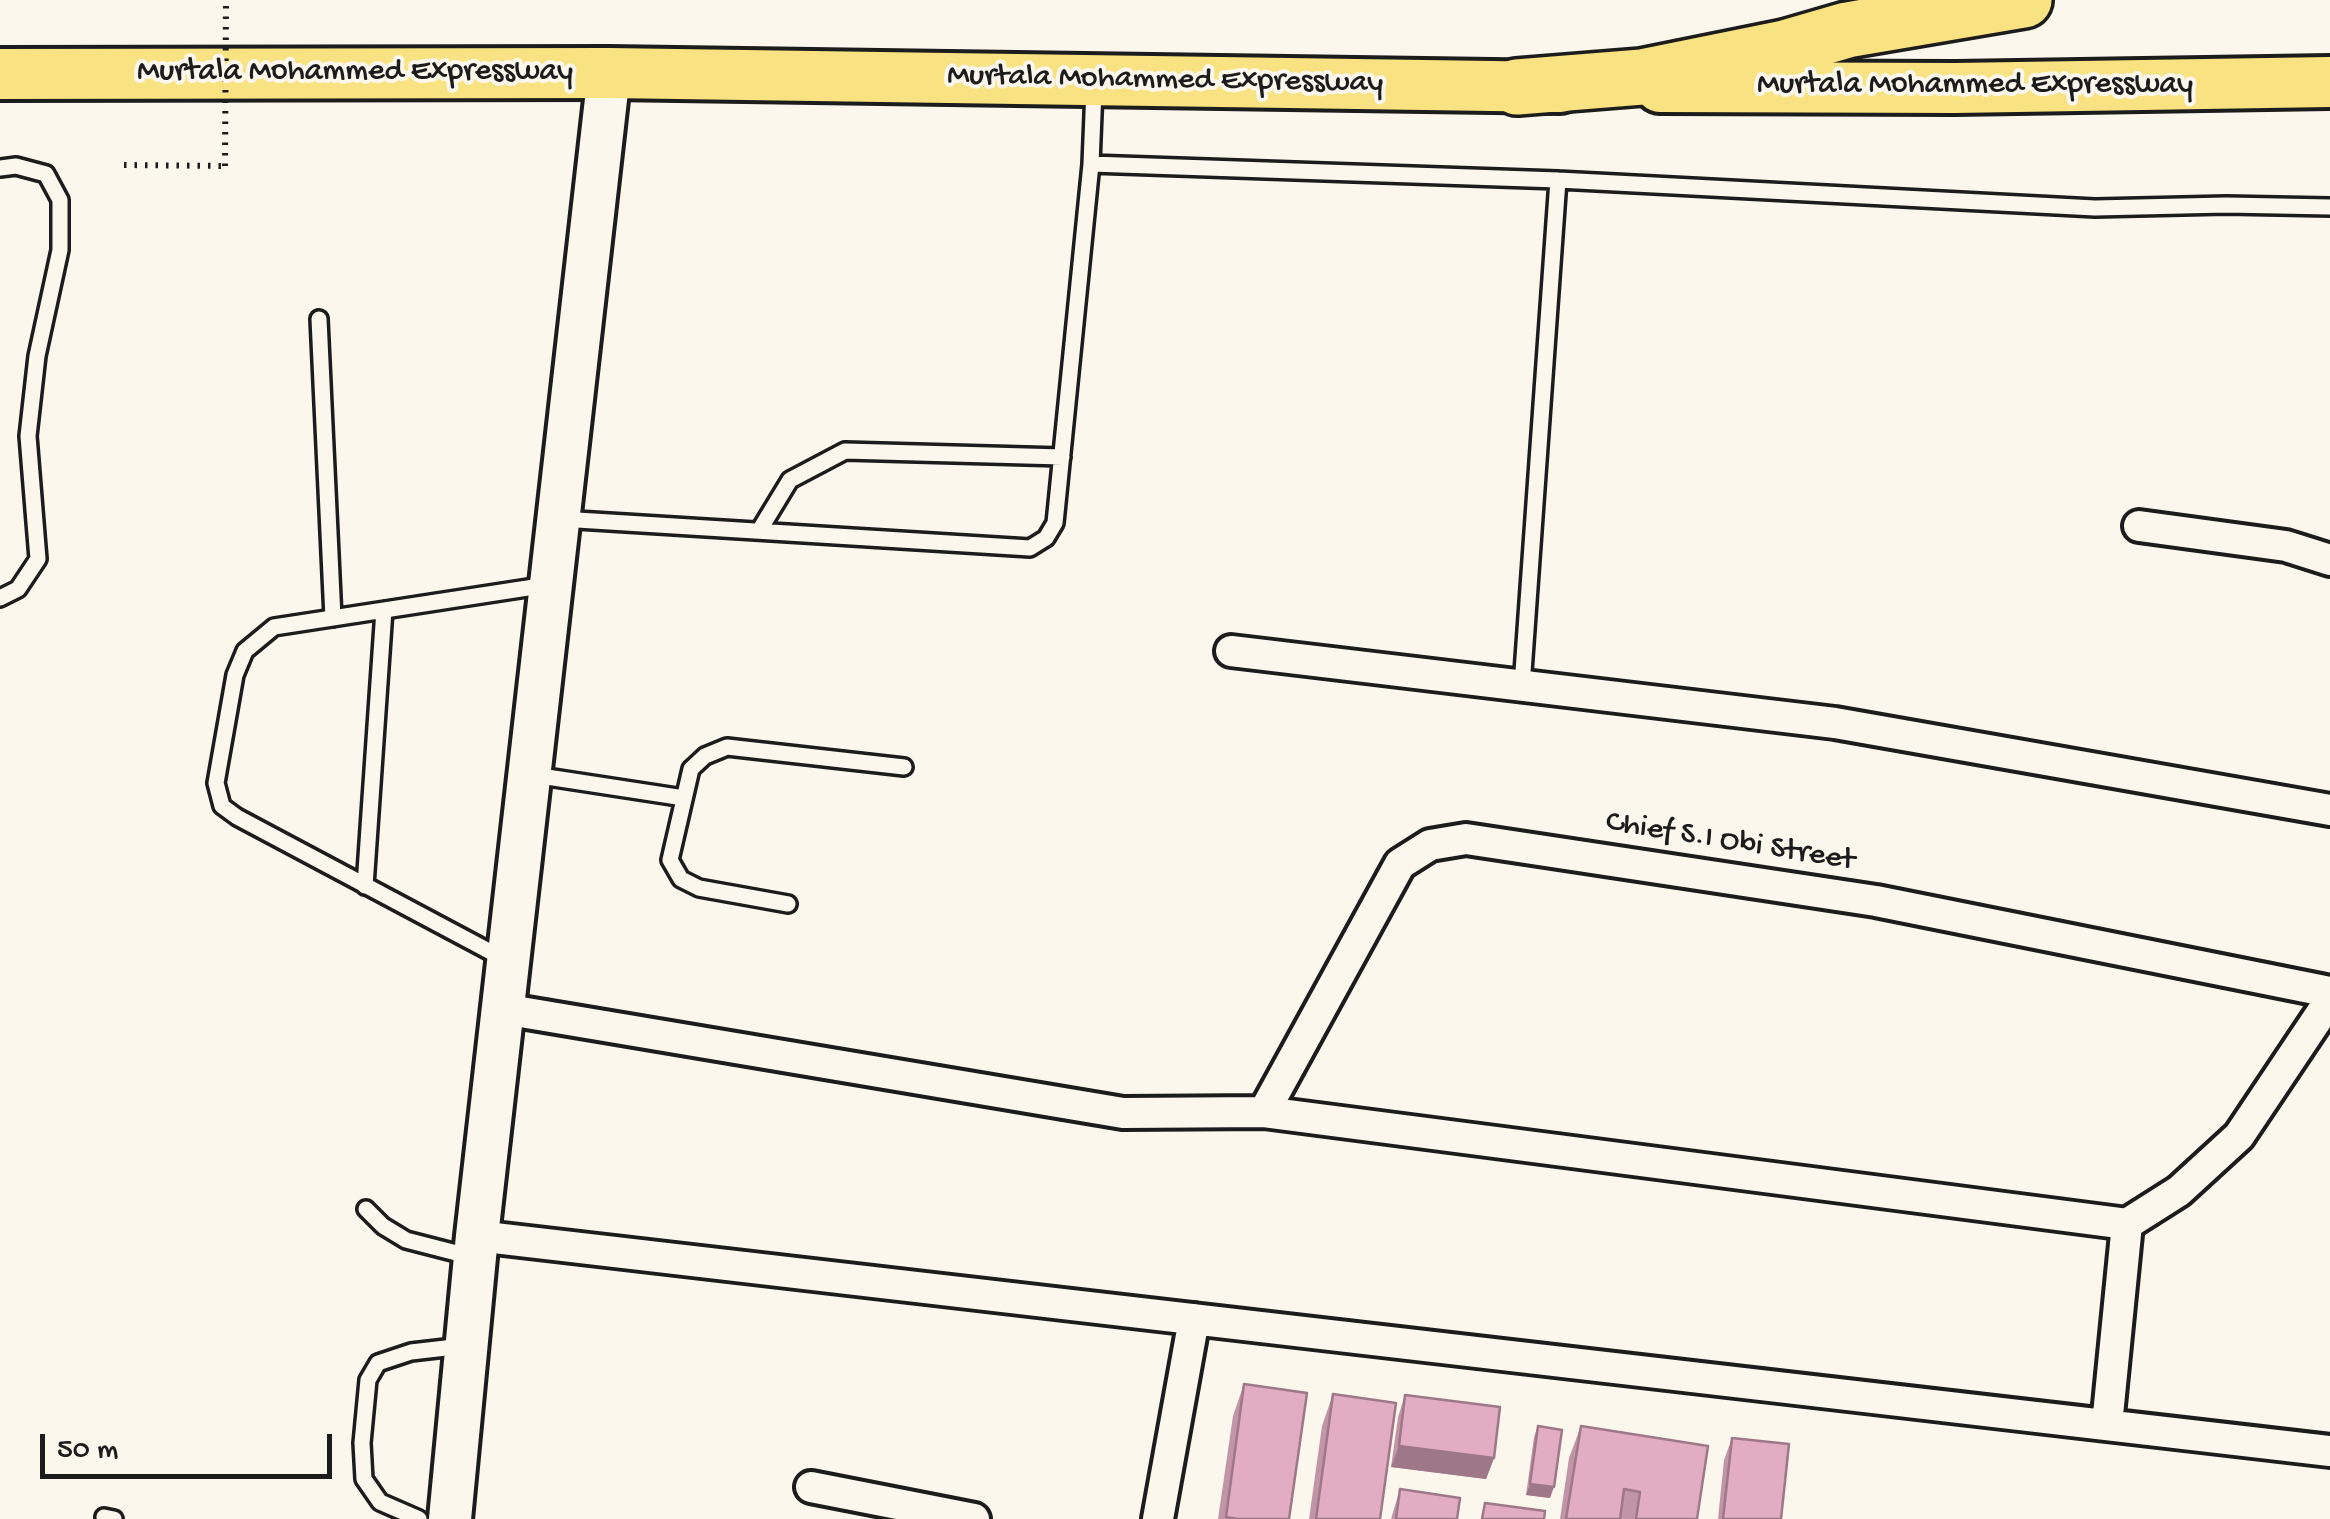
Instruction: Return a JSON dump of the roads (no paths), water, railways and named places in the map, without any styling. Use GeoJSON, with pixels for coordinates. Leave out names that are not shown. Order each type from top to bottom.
{"type":"FeatureCollection","features":[{"type":"Feature","properties":{"kind":"highway"},"geometry":{"type":"LineString","coordinates":[[1517,87],[1642,77],[1929,13],[2024,0]]}},
{"type":"Feature","properties":{"kind":"highway","name":"Murtala Mohammed Expressway"},"geometry":{"type":"LineString","coordinates":[[3,74],[609,73],[1517,87],[1955,88],[2330,82]]}},
{"type":"Feature","properties":{"kind":"main road"},"geometry":{"type":"LineString","coordinates":[[450,1519],[476,1247],[609,73]]}},
{"type":"Feature","properties":{"kind":"street"},"geometry":{"type":"LineString","coordinates":[[2139,526],[2286,546],[2330,560]]}},
{"type":"Feature","properties":{"kind":"street"},"geometry":{"type":"LineString","coordinates":[[1232,652],[1835,722],[2330,810]]}},
{"type":"Feature","properties":{"kind":"street","name":"Chief S.I Obi Street"},"geometry":{"type":"LineString","coordinates":[[1264,1112],[1400,864],[1430,845],[1466,839],[1876,901],[2330,992]]}},
{"type":"Feature","properties":{"kind":"street"},"geometry":{"type":"LineString","coordinates":[[504,1008],[1122,1113],[1264,1112],[2127,1224],[2179,1191],[2239,1136],[2330,1000]]}},
{"type":"Feature","properties":{"kind":"street"},"geometry":{"type":"LineString","coordinates":[[2107,1425],[2127,1224]]}},
{"type":"Feature","properties":{"kind":"street"},"geometry":{"type":"LineString","coordinates":[[476,1247],[1194,1319],[2330,1450]]}},
{"type":"Feature","properties":{"kind":"street"},"geometry":{"type":"LineString","coordinates":[[1158,1519],[1194,1319]]}},
{"type":"Feature","properties":{"kind":"street"},"geometry":{"type":"LineString","coordinates":[[811,1487],[974,1519]]}},
{"type":"Feature","properties":{"kind":"lane"},"geometry":{"type":"LineString","coordinates":[[559,518],[1030,548],[1046,538],[1056,523],[1091,164],[1094,80]]}},
{"type":"Feature","properties":{"kind":"lane"},"geometry":{"type":"LineString","coordinates":[[1091,164],[1558,180],[2095,208],[2330,207]]}},
{"type":"Feature","properties":{"kind":"lane"},"geometry":{"type":"LineString","coordinates":[[0,168],[16,166],[46,174],[60,200],[60,250],[37,356],[28,436],[38,558],[18,589],[0,598]]}},
{"type":"Feature","properties":{"kind":"lane"},"geometry":{"type":"LineString","coordinates":[[1522,686],[1558,180]]}},
{"type":"Feature","properties":{"kind":"lane"},"geometry":{"type":"LineString","coordinates":[[319,320],[332,618]]}},
{"type":"Feature","properties":{"kind":"lane"},"geometry":{"type":"LineString","coordinates":[[760,531],[790,480],[845,451],[1062,457]]}},
{"type":"Feature","properties":{"kind":"lane"},"geometry":{"type":"LineString","coordinates":[[509,962],[237,817],[222,806],[216,783],[235,675],[245,652],[274,628],[551,584]]}},
{"type":"Feature","properties":{"kind":"lane"},"geometry":{"type":"LineString","coordinates":[[366,886],[384,610]]}},
{"type":"Feature","properties":{"kind":"lane"},"geometry":{"type":"LineString","coordinates":[[788,904],[699,888],[681,879],[670,860],[691,770],[705,756],[727,747],[904,767]]}},
{"type":"Feature","properties":{"kind":"lane"},"geometry":{"type":"LineString","coordinates":[[530,775],[684,798]]}},
{"type":"Feature","properties":{"kind":"lane"},"geometry":{"type":"LineString","coordinates":[[366,1209],[383,1226],[406,1240],[476,1247]]}},
{"type":"Feature","properties":{"kind":"lane"},"geometry":{"type":"LineString","coordinates":[[419,1519],[380,1502],[364,1479],[362,1443],[368,1380],[378,1363],[394,1357],[467,1346]]}}]}
